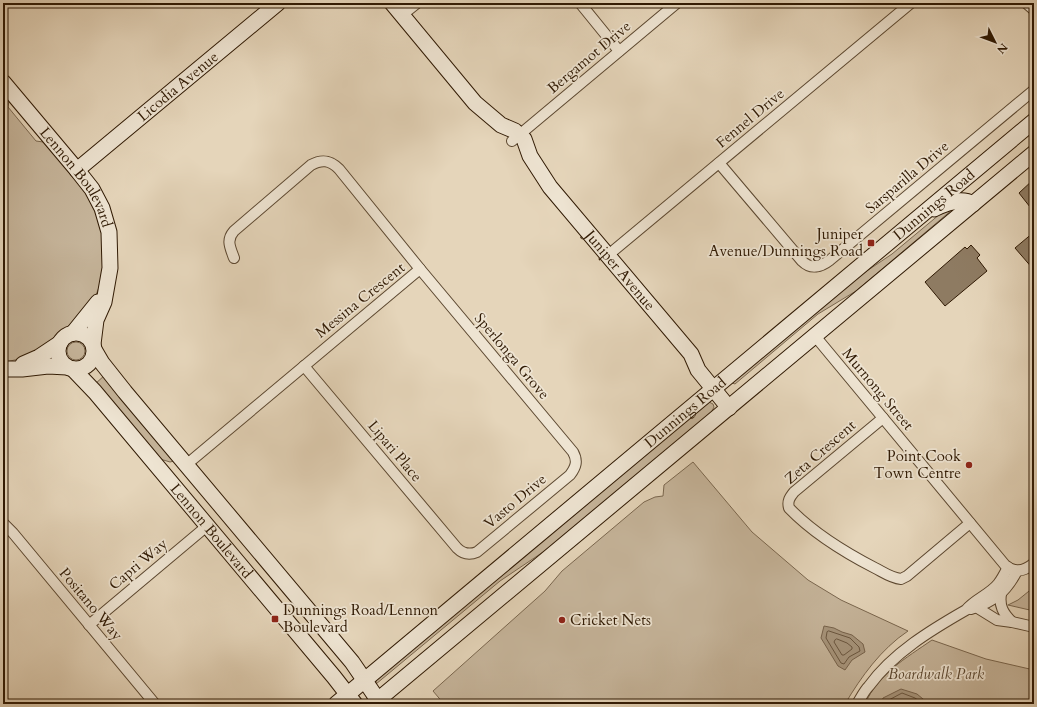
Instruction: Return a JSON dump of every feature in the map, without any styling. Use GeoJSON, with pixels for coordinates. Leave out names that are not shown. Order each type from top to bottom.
{"type":"FeatureCollection","features":[{"type":"Feature","properties":{"kind":"street","name":"Licodia Avenue"},"geometry":{"type":"LineString","coordinates":[[77,170],[278,3]]}},
{"type":"Feature","properties":{"kind":"street"},"geometry":{"type":"LineString","coordinates":[[392,3],[475,102],[500,125],[515,130],[516,138]]}},
{"type":"Feature","properties":{"kind":"street"},"geometry":{"type":"LineString","coordinates":[[402,15],[417,3]]}},
{"type":"Feature","properties":{"kind":"street"},"geometry":{"type":"LineString","coordinates":[[580,3],[619,51]]}},
{"type":"Feature","properties":{"kind":"street","name":"Bergamot Drive"},"geometry":{"type":"LineString","coordinates":[[516,138],[677,3]]}},
{"type":"Feature","properties":{"kind":"street","name":"Fennel Drive"},"geometry":{"type":"LineString","coordinates":[[607,256],[911,3]]}},
{"type":"Feature","properties":{"kind":"street"},"geometry":{"type":"LineString","coordinates":[[1026,3],[1034,10]]}},
{"type":"Feature","properties":{"kind":"street","name":"Lennon Boulevard"},"geometry":{"type":"LineString","coordinates":[[3,82],[77,170],[97,199],[107,221],[111,257],[110,268],[104,302],[96,320],[94,348],[102,363],[352,662],[364,680],[375,702]]}},
{"type":"Feature","properties":{"kind":"street","name":"Sarsparilla Drive"},"geometry":{"type":"LineString","coordinates":[[719,163],[802,261],[807,265],[817,267],[830,260],[1034,90]]}},
{"type":"Feature","properties":{"kind":"street","name":"Dunnings Road"},"geometry":{"type":"LineString","coordinates":[[346,701],[364,680],[917,217],[1034,121]]}},
{"type":"Feature","properties":{"kind":"street","name":"Juniper Avenue"},"geometry":{"type":"LineString","coordinates":[[516,138],[525,142],[530,156],[550,187],[690,354],[705,364],[717,385],[733,404]]}},
{"type":"Feature","properties":{"kind":"street","name":"Dunnings Road"},"geometry":{"type":"LineString","coordinates":[[375,702],[1034,153]]}},
{"type":"Feature","properties":{"kind":"street","name":"Messina Crescent"},"geometry":{"type":"LineString","coordinates":[[186,465],[420,269],[339,169],[330,162],[324,161],[318,161],[311,165],[230,235],[228,241],[234,258]]}},
{"type":"Feature","properties":{"kind":"street"},"geometry":{"type":"LineString","coordinates":[[917,217],[953,201],[969,201],[973,204]]}},
{"type":"Feature","properties":{"kind":"street","name":"Sperlonga Grove"},"geometry":{"type":"LineString","coordinates":[[420,269],[573,452],[576,458],[576,463]]}},
{"type":"Feature","properties":{"kind":"street","name":"Lennon Boulevard"},"geometry":{"type":"LineString","coordinates":[[73,333],[100,300],[106,288]]}},
{"type":"Feature","properties":{"kind":"street"},"geometry":{"type":"LineString","coordinates":[[73,333],[85,335],[89,338],[94,348],[92,360],[88,365],[82,368],[48,366],[8,369],[39,357],[60,343],[65,336],[73,333]]}},
{"type":"Feature","properties":{"kind":"street","name":"Murnong Street"},"geometry":{"type":"LineString","coordinates":[[814,336],[970,523],[1012,569]]}},
{"type":"Feature","properties":{"kind":"street"},"geometry":{"type":"LineString","coordinates":[[60,343],[58,355],[60,361],[70,368]]}},
{"type":"Feature","properties":{"kind":"street","name":"Lipari Place"},"geometry":{"type":"LineString","coordinates":[[304,366],[457,548],[461,552],[466,553]]}},
{"type":"Feature","properties":{"kind":"street","name":"Lennon Boulevard"},"geometry":{"type":"LineString","coordinates":[[70,368],[95,392],[334,677],[346,701]]}},
{"type":"Feature","properties":{"kind":"street","name":"Zeta Crescent"},"geometry":{"type":"LineString","coordinates":[[883,418],[794,492],[788,504],[789,508],[816,532],[840,549],[889,575],[901,578],[913,571],[970,523]]}},
{"type":"Feature","properties":{"kind":"street","name":"Vasto Drive"},"geometry":{"type":"LineString","coordinates":[[466,553],[472,554],[477,552],[570,475],[574,470],[576,463]]}},
{"type":"Feature","properties":{"kind":"street"},"geometry":{"type":"LineString","coordinates":[[168,479],[186,465]]}},
{"type":"Feature","properties":{"kind":"street","name":"Positano Way"},"geometry":{"type":"LineString","coordinates":[[3,523],[13,533],[155,704]]}},
{"type":"Feature","properties":{"kind":"street","name":"Capri Way"},"geometry":{"type":"LineString","coordinates":[[89,625],[207,526]]}},
{"type":"Feature","properties":{"kind":"street"},"geometry":{"type":"LineString","coordinates":[[966,610],[970,604],[985,595],[998,584],[1012,569],[1028,568],[1034,563]]}},
{"type":"Feature","properties":{"kind":"street"},"geometry":{"type":"LineString","coordinates":[[857,704],[869,686],[884,668],[900,654],[928,633],[966,610],[988,602],[1001,594],[1010,582],[1012,569]]}},
{"type":"Feature","properties":{"kind":"street"},"geometry":{"type":"LineString","coordinates":[[1001,594],[1000,606],[1005,615],[1012,622]]}},
{"type":"Feature","properties":{"kind":"street"},"geometry":{"type":"LineString","coordinates":[[976,607],[992,619],[1034,627]]}},
{"type":"Feature","properties":{"kind":"green space"},"geometry":{"type":"Polygon","coordinates":[[[3,93],[9,101],[8,107],[36,141],[43,142],[68,170],[81,185],[91,201],[100,223],[104,249],[104,262],[99,287],[94,298],[72,326],[61,333],[51,344],[41,350],[22,358],[3,362],[3,93]]]}},
{"type":"Feature","properties":{"kind":"green space"},"geometry":{"type":"Polygon","coordinates":[[[953,209],[856,291],[818,314],[735,384],[732,383],[840,289],[892,254],[940,214],[953,209]]]}},
{"type":"Feature","properties":{"kind":"green space"},"geometry":{"type":"Polygon","coordinates":[[[76,342],[82,345],[85,351],[82,357],[76,360],[70,357],[67,351],[70,345],[76,342]]]}},
{"type":"Feature","properties":{"kind":"green space"},"geometry":{"type":"Polygon","coordinates":[[[105,375],[174,461],[170,462],[160,459],[95,384],[105,375]]]}},
{"type":"Feature","properties":{"kind":"green space"},"geometry":{"type":"Polygon","coordinates":[[[709,402],[713,404],[714,407],[711,413],[549,548],[500,581],[376,684],[376,678],[709,402]]]}},
{"type":"Feature","properties":{"kind":"green space"},"geometry":{"type":"Polygon","coordinates":[[[693,462],[752,532],[808,580],[841,600],[908,631],[889,646],[872,664],[845,704],[444,704],[433,691],[545,591],[562,571],[644,502],[655,497],[663,496],[664,485],[693,462]]]}},
{"type":"Feature","properties":{"kind":"green space"},"geometry":{"type":"Polygon","coordinates":[[[1034,587],[1034,611],[1008,605],[1018,600],[1034,587]]]}},
{"type":"Feature","properties":{"kind":"green space","name":"Boardwalk Park"},"geometry":{"type":"Polygon","coordinates":[[[932,640],[986,659],[1034,670],[1034,704],[865,704],[877,684],[885,675],[903,660],[932,640]]]}},
{"type":"Feature","properties":{"kind":"water"},"geometry":{"type":"Polygon","coordinates":[[[824,626],[852,635],[863,644],[865,652],[852,660],[845,670],[838,666],[821,638],[824,626]]]}},
{"type":"Feature","properties":{"kind":"water"},"geometry":{"type":"Polygon","coordinates":[[[901,689],[917,694],[929,704],[881,704],[883,698],[901,689]]]}},
{"type":"Feature","properties":{"kind":"building"},"geometry":{"type":"Polygon","coordinates":[[[1034,179],[1034,212],[1019,193],[1034,179]]]}},
{"type":"Feature","properties":{"kind":"building"},"geometry":{"type":"Polygon","coordinates":[[[1034,232],[1034,270],[1015,248],[1034,232]]]}},
{"type":"Feature","properties":{"kind":"building"},"geometry":{"type":"Polygon","coordinates":[[[971,245],[980,255],[977,258],[987,271],[945,306],[925,282],[965,247],[967,249],[971,245]]]}},
{"type":"Feature","properties":{"kind":"place","name":"Juniper Avenue/Dunnings Road"},"geometry":{"type":"Point","coordinates":[871,243]}},
{"type":"Feature","properties":{"kind":"place","name":"Point Cook Town Centre"},"geometry":{"type":"Point","coordinates":[969,465]}},
{"type":"Feature","properties":{"kind":"place","name":"Dunnings Road/Lennon Boulevard"},"geometry":{"type":"Point","coordinates":[275,619]}},
{"type":"Feature","properties":{"kind":"place","name":"Cricket Nets"},"geometry":{"type":"Point","coordinates":[562,620]}}]}
